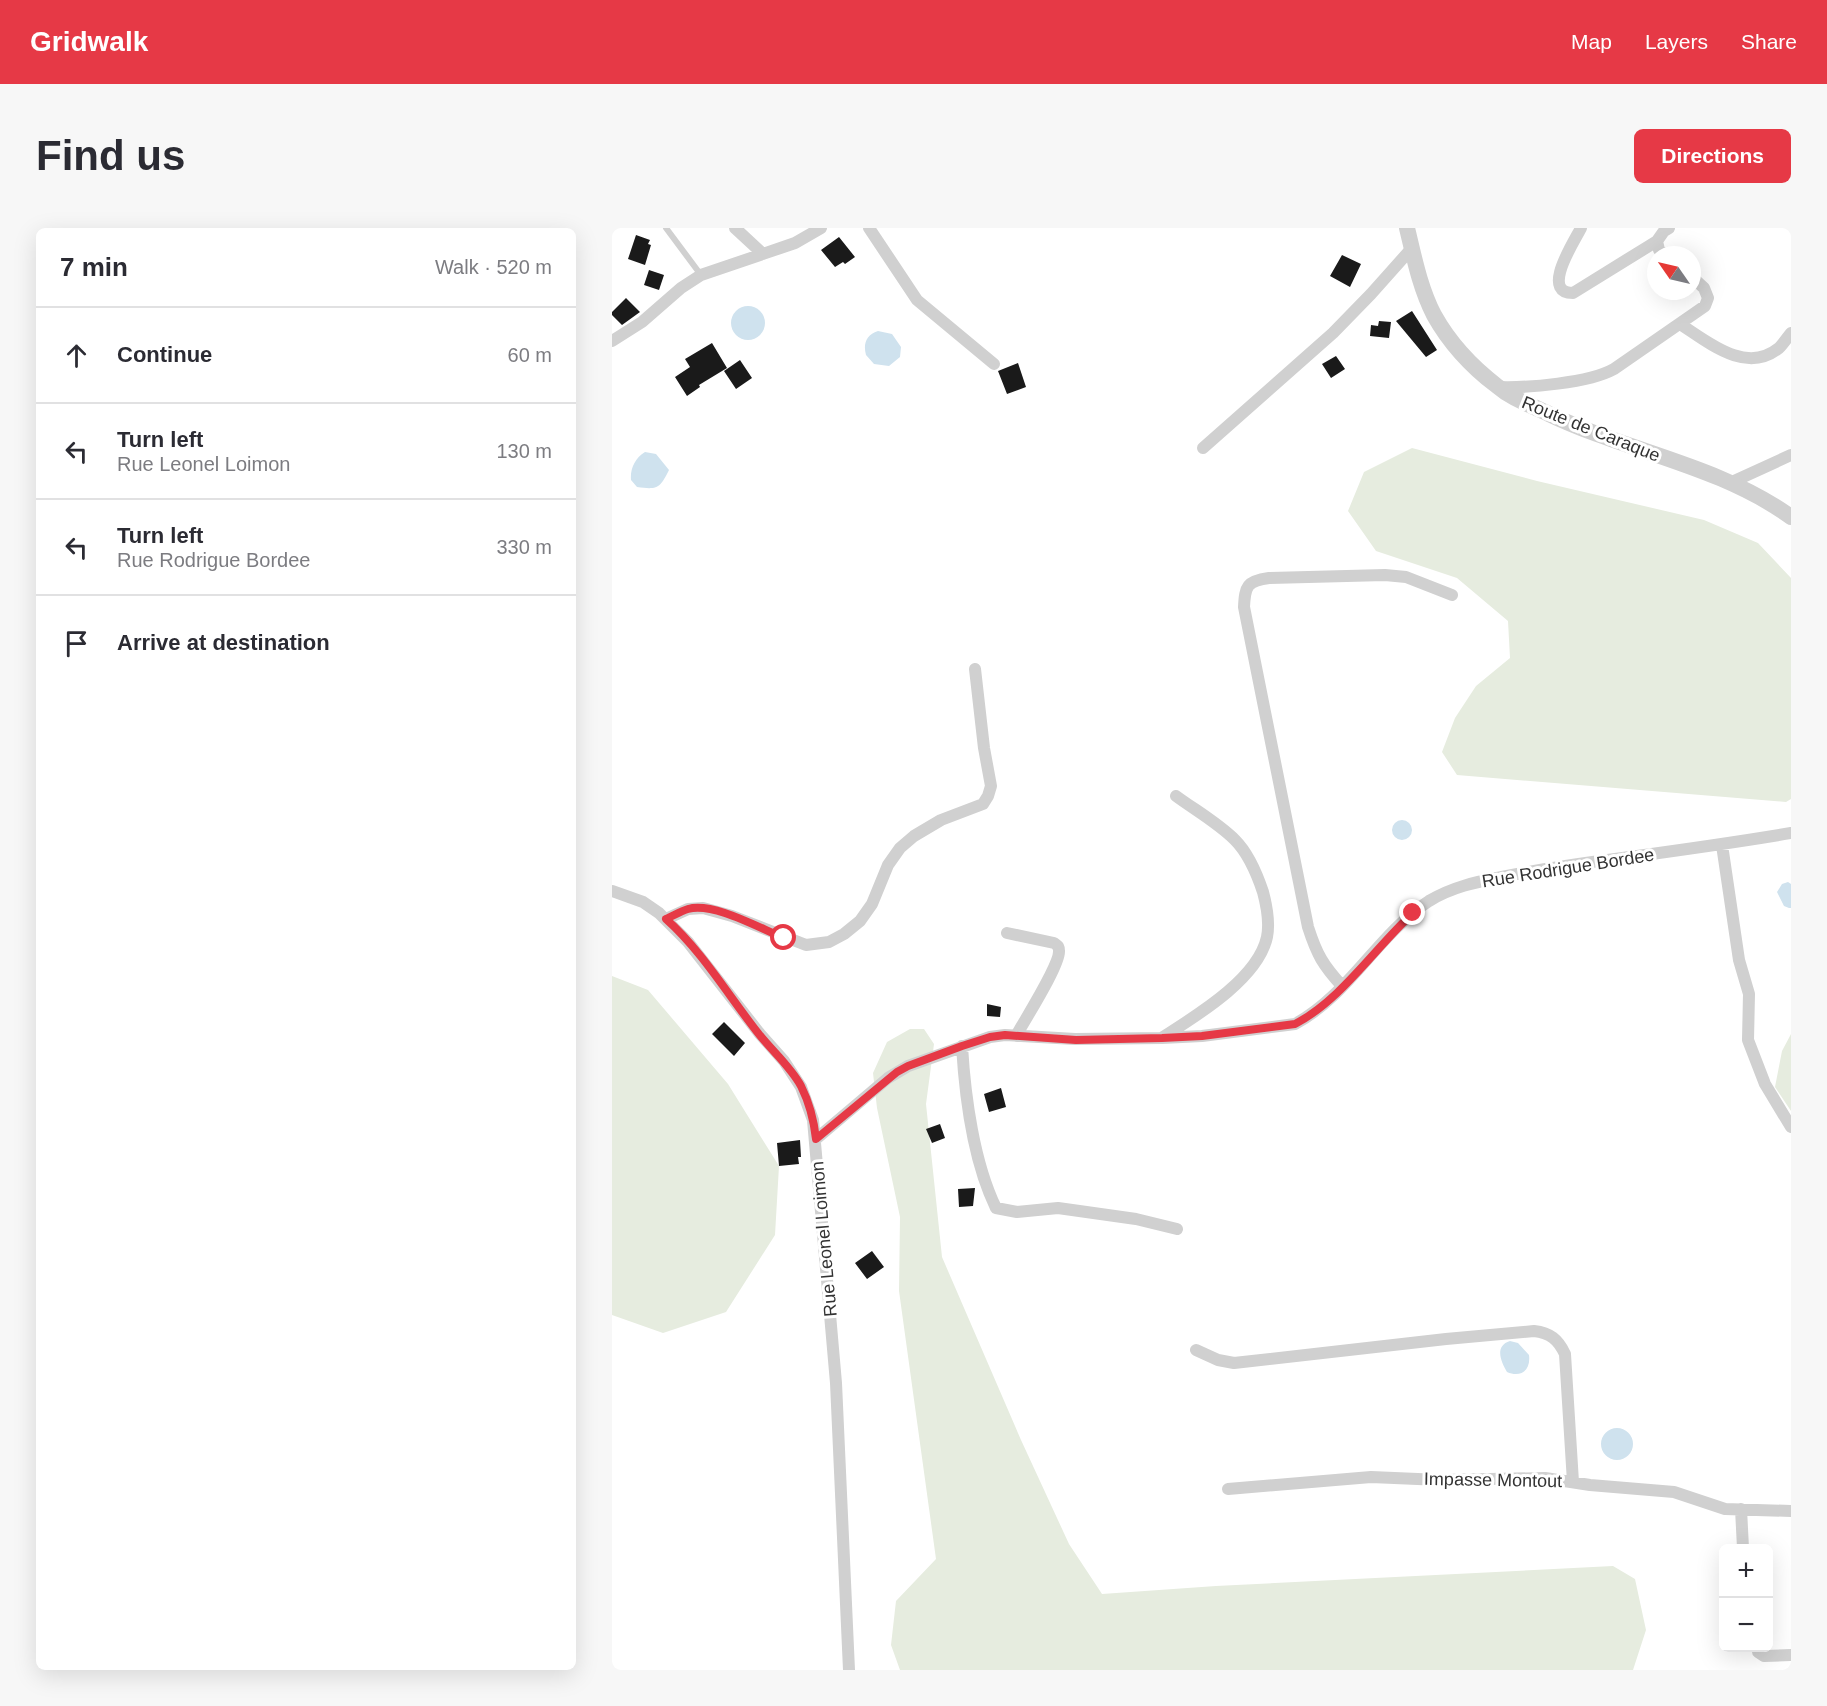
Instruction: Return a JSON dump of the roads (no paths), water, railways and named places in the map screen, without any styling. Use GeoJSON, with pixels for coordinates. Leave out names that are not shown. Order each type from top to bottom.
{"type":"FeatureCollection","features":[{"type":"Feature","properties":{"kind":"street"},"geometry":{"type":"LineString","coordinates":[[735,228],[763,254]]}},
{"type":"Feature","properties":{"kind":"street"},"geometry":{"type":"LineString","coordinates":[[612,341],[642,322],[681,288],[701,275],[795,243],[821,228]]}},
{"type":"Feature","properties":{"kind":"street"},"geometry":{"type":"LineString","coordinates":[[869,228],[917,300],[994,364]]}},
{"type":"Feature","properties":{"kind":"street","name":"Route de Caraque"},"geometry":{"type":"LineString","coordinates":[[1407,228],[1424,293],[1435,315],[1452,342],[1497,387],[1517,400],[1575,426],[1732,482],[1791,517]]}},
{"type":"Feature","properties":{"kind":"street"},"geometry":{"type":"LineString","coordinates":[[1581,228],[1559,273],[1558,284],[1562,290],[1569,293],[1573,293],[1657,241],[1669,228]]}},
{"type":"Feature","properties":{"kind":"street"},"geometry":{"type":"LineString","coordinates":[[1657,241],[1658,246]]}},
{"type":"Feature","properties":{"kind":"street"},"geometry":{"type":"LineString","coordinates":[[1203,448],[1334,333],[1412,248]]}},
{"type":"Feature","properties":{"kind":"street"},"geometry":{"type":"LineString","coordinates":[[1497,387],[1550,384],[1602,376],[1705,306],[1708,298],[1701,285]]}},
{"type":"Feature","properties":{"kind":"street"},"geometry":{"type":"LineString","coordinates":[[1680,324],[1723,351],[1742,357],[1756,358],[1767,354],[1779,348],[1791,333]]}},
{"type":"Feature","properties":{"kind":"street"},"geometry":{"type":"LineString","coordinates":[[1732,482],[1791,455]]}},
{"type":"Feature","properties":{"kind":"street"},"geometry":{"type":"LineString","coordinates":[[1342,986],[1320,960],[1308,927],[1244,607],[1245,590],[1249,584],[1269,578],[1386,575],[1406,577],[1452,595]]}},
{"type":"Feature","properties":{"kind":"street"},"geometry":{"type":"LineString","coordinates":[[666,919],[688,909],[703,908],[732,916],[807,945],[829,942],[844,934],[860,921],[872,904],[888,865],[900,848],[914,836],[941,820],[983,804],[988,796],[991,786],[975,669]]}},
{"type":"Feature","properties":{"kind":"street"},"geometry":{"type":"LineString","coordinates":[[1162,1038],[1213,1005],[1254,965],[1267,939],[1268,918],[1259,880],[1244,850],[1228,834],[1176,796]]}},
{"type":"Feature","properties":{"kind":"street","name":"Rue Rodrigue Bordee"},"geometry":{"type":"LineString","coordinates":[[816,1139],[897,1072],[990,1037],[1005,1035],[1076,1040],[1162,1038],[1202,1036],[1295,1024],[1308,1017],[1342,986],[1413,913],[1444,892],[1465,885],[1544,868],[1722,845],[1791,833]]}},
{"type":"Feature","properties":{"kind":"street"},"geometry":{"type":"LineString","coordinates":[[1722,845],[1739,960],[1749,993],[1748,1040],[1765,1084],[1791,1127]]}},
{"type":"Feature","properties":{"kind":"street","name":"Rue Leonel Loimon"},"geometry":{"type":"LineString","coordinates":[[612,891],[643,902],[666,919],[688,942],[760,1035],[784,1061],[801,1087],[813,1120],[836,1383],[849,1670]]}},
{"type":"Feature","properties":{"kind":"street"},"geometry":{"type":"LineString","coordinates":[[1007,933],[1054,943],[1058,946],[1060,953],[1016,1036]]}},
{"type":"Feature","properties":{"kind":"street"},"geometry":{"type":"LineString","coordinates":[[962,1046],[963,1079],[982,1176],[996,1208],[1017,1212],[1058,1208],[1136,1219],[1177,1229]]}},
{"type":"Feature","properties":{"kind":"street"},"geometry":{"type":"LineString","coordinates":[[1196,1350],[1218,1360],[1234,1363],[1446,1339],[1543,1332],[1553,1336],[1560,1343],[1565,1354],[1573,1482]]}},
{"type":"Feature","properties":{"kind":"street","name":"Impasse Montout"},"geometry":{"type":"LineString","coordinates":[[1228,1489],[1371,1478],[1441,1480],[1545,1478],[1674,1492],[1725,1509],[1791,1511]]}},
{"type":"Feature","properties":{"kind":"street"},"geometry":{"type":"LineString","coordinates":[[1741,1509],[1743,1544]]}},
{"type":"Feature","properties":{"kind":"street"},"geometry":{"type":"LineString","coordinates":[[1758,1652],[1764,1656],[1791,1655]]}},
{"type":"Feature","properties":{"kind":"lane"},"geometry":{"type":"LineString","coordinates":[[666,228],[701,275]]}},
{"type":"Feature","properties":{"kind":"water"},"geometry":{"type":"Polygon","coordinates":[[[748,306],[760,311],[765,323],[760,335],[748,340],[736,335],[731,323],[736,311],[748,306]]]}},
{"type":"Feature","properties":{"kind":"water"},"geometry":{"type":"Polygon","coordinates":[[[878,331],[892,334],[901,347],[900,357],[889,366],[874,364],[866,355],[866,340],[878,331]]]}},
{"type":"Feature","properties":{"kind":"water"},"geometry":{"type":"Polygon","coordinates":[[[645,452],[656,454],[669,470],[663,481],[654,488],[637,487],[631,480],[634,464],[645,452]]]}},
{"type":"Feature","properties":{"kind":"water"},"geometry":{"type":"Polygon","coordinates":[[[1402,820],[1409,823],[1412,830],[1409,837],[1402,840],[1395,837],[1392,830],[1395,823],[1402,820]]]}},
{"type":"Feature","properties":{"kind":"water"},"geometry":{"type":"Polygon","coordinates":[[[1788,882],[1791,884],[1791,908],[1784,906],[1777,892],[1782,884],[1788,882]]]}},
{"type":"Feature","properties":{"kind":"water"},"geometry":{"type":"Polygon","coordinates":[[[1510,1341],[1518,1343],[1529,1355],[1527,1369],[1521,1373],[1507,1372],[1501,1359],[1500,1350],[1505,1343],[1510,1341]]]}},
{"type":"Feature","properties":{"kind":"water"},"geometry":{"type":"Polygon","coordinates":[[[1617,1428],[1628,1433],[1633,1444],[1628,1455],[1617,1460],[1606,1455],[1601,1444],[1606,1433],[1617,1428]]]}}]}
